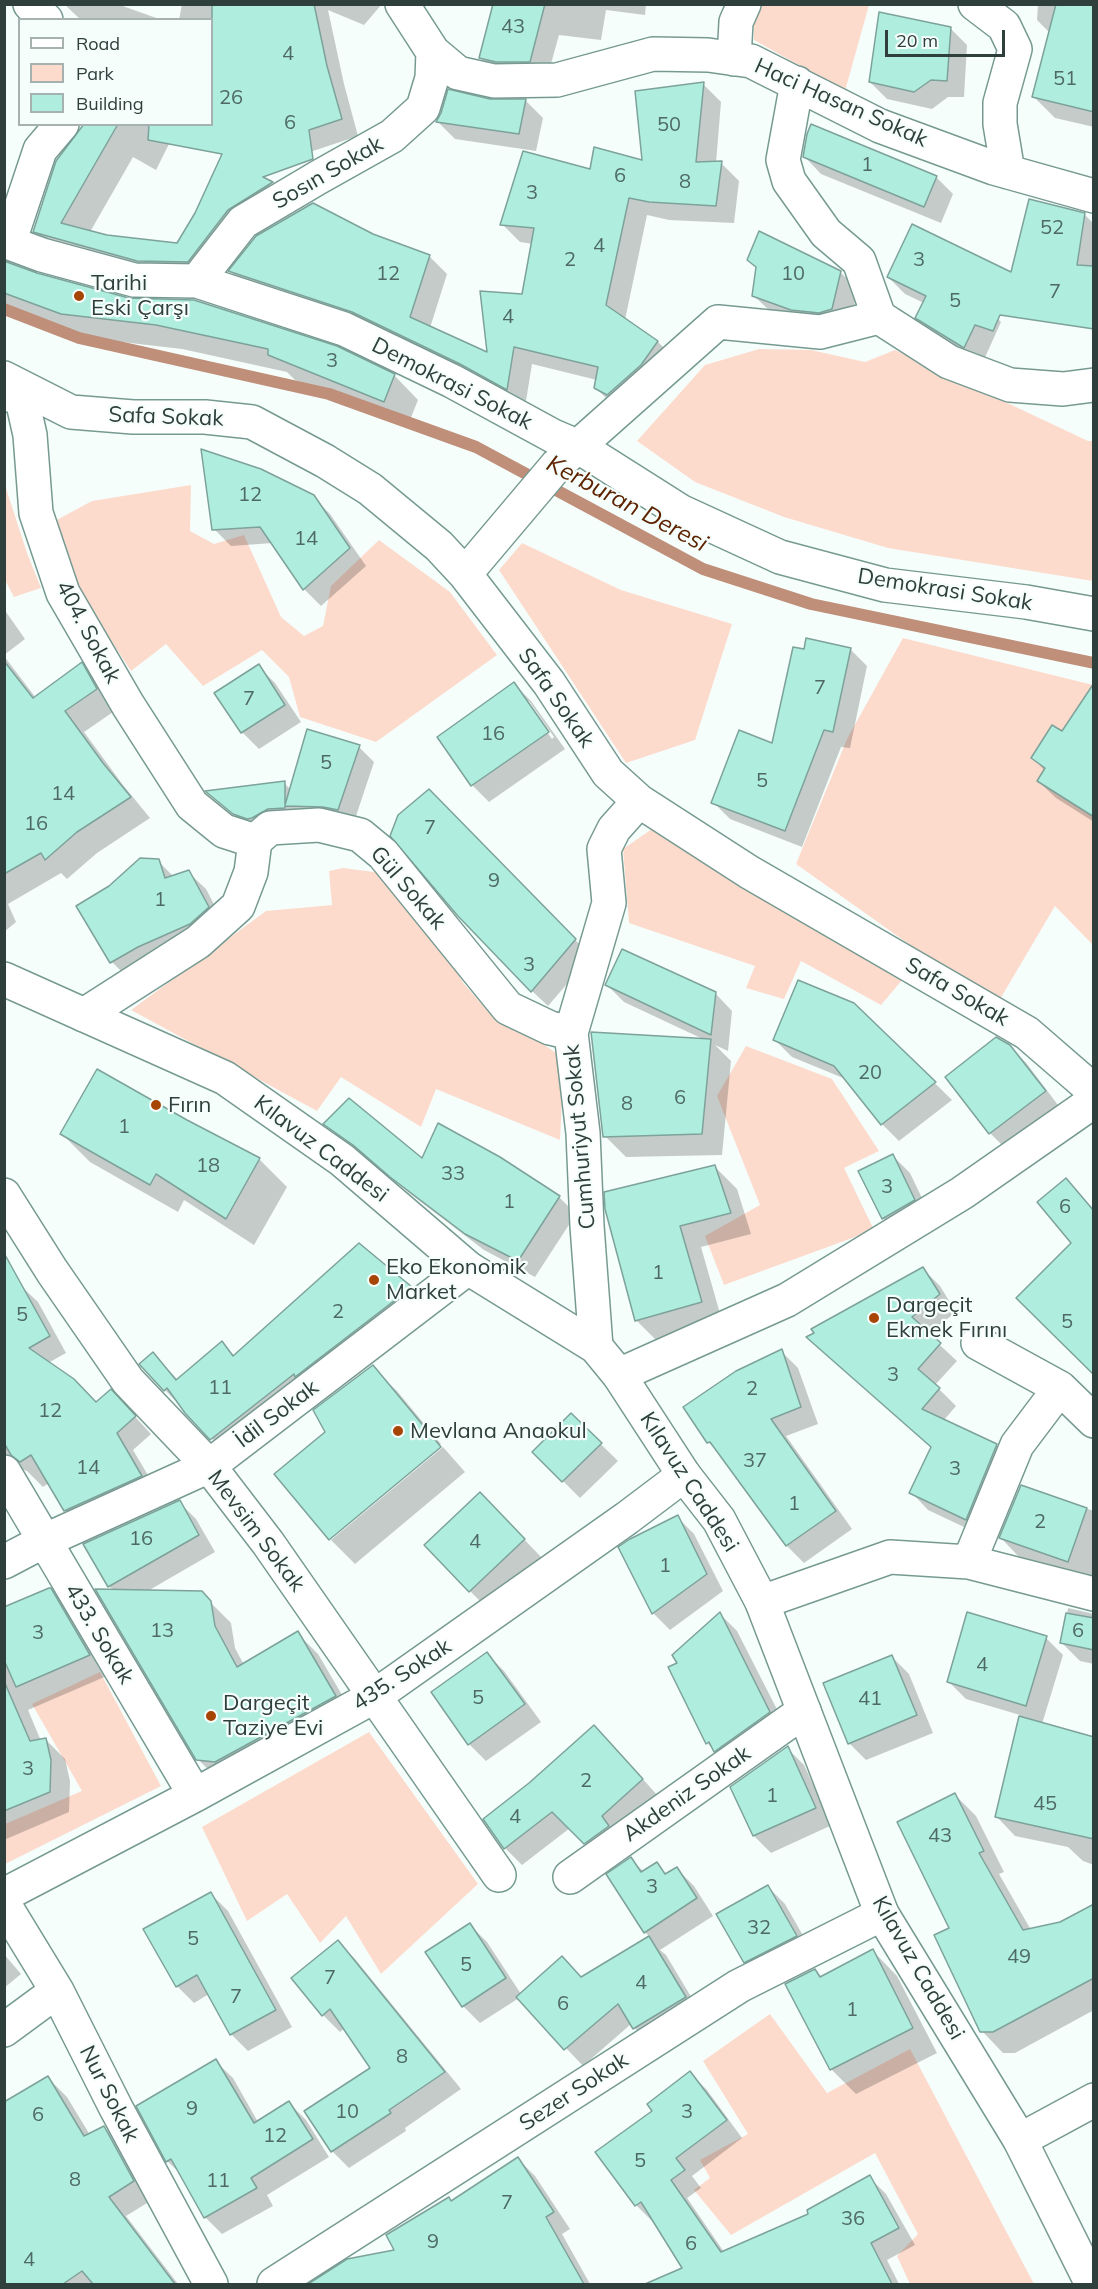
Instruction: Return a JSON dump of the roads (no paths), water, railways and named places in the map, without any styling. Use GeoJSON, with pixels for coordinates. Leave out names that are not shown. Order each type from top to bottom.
{"type":"FeatureCollection","features":[{"type":"Feature","properties":{"kind":"street"},"geometry":{"type":"LineString","coordinates":[[30,4],[44,18]]}},
{"type":"Feature","properties":{"kind":"street","name":"Haci Hasan Sokak"},"geometry":{"type":"LineString","coordinates":[[402,4],[433,52],[458,73],[494,81],[558,80],[653,54],[708,55],[751,61],[880,126],[1008,172],[1094,196]]}},
{"type":"Feature","properties":{"kind":"street"},"geometry":{"type":"LineString","coordinates":[[734,59],[736,22],[744,4]]}},
{"type":"Feature","properties":{"kind":"street"},"geometry":{"type":"LineString","coordinates":[[975,4],[1004,26],[1015,49],[1000,103],[1000,124],[1008,172]]}},
{"type":"Feature","properties":{"kind":"street","name":"Sosın Sokak"},"geometry":{"type":"LineString","coordinates":[[197,281],[243,222],[392,136],[423,108],[432,78],[433,52]]}},
{"type":"Feature","properties":{"kind":"street"},"geometry":{"type":"LineString","coordinates":[[796,83],[783,160],[789,181],[826,233],[859,261],[879,317],[949,362],[1010,385],[1063,389],[1094,385]]}},
{"type":"Feature","properties":{"kind":"street"},"geometry":{"type":"LineString","coordinates":[[7,242],[40,150],[60,126]]}},
{"type":"Feature","properties":{"kind":"street","name":"Demokrasi Sokak"},"geometry":{"type":"LineString","coordinates":[[7,242],[42,255],[134,280],[197,281],[344,329],[452,381],[553,436],[568,456],[780,557],[885,585],[1026,602],[1094,614]]}},
{"type":"Feature","properties":{"kind":"street"},"geometry":{"type":"LineString","coordinates":[[465,574],[568,456],[718,322],[820,332],[879,317]]}},
{"type":"Feature","properties":{"kind":"street","name":"Safa Sokak"},"geometry":{"type":"LineString","coordinates":[[10,387],[71,412],[133,417],[205,417],[252,422],[325,461],[370,489],[439,546],[465,574],[549,683],[608,773],[639,801],[749,872],[1027,1033],[1094,1091]]}},
{"type":"Feature","properties":{"kind":"street","name":"404. Sokak"},"geometry":{"type":"LineString","coordinates":[[10,387],[30,435],[36,513],[63,593],[128,705],[192,805],[224,831],[255,841]]}},
{"type":"Feature","properties":{"kind":"street","name":"Cumhuriyut Sokak"},"geometry":{"type":"LineString","coordinates":[[596,1347],[583,1133],[571,1033],[609,903],[604,849],[614,828],[639,801]]}},
{"type":"Feature","properties":{"kind":"street","name":"Gül Sokak"},"geometry":{"type":"LineString","coordinates":[[255,841],[270,828],[319,825],[360,835],[383,854],[396,869],[508,1008],[550,1028],[571,1033]]}},
{"type":"Feature","properties":{"kind":"street"},"geometry":{"type":"LineString","coordinates":[[84,1015],[198,942],[238,906],[251,872],[255,841]]}},
{"type":"Feature","properties":{"kind":"street","name":"Kılavuz Caddesi"},"geometry":{"type":"LineString","coordinates":[[4,979],[225,1078],[342,1160],[468,1268],[596,1347],[619,1375],[684,1474],[719,1520],[762,1602],[882,1914],[1020,2140],[1092,2284]]}},
{"type":"Feature","properties":{"kind":"street"},"geometry":{"type":"LineString","coordinates":[[619,1375],[787,1300],[962,1193],[1094,1101]]}},
{"type":"Feature","properties":{"kind":"street","name":"Mevsim Sokak"},"geometry":{"type":"LineString","coordinates":[[4,1195],[52,1271],[128,1381],[209,1466],[268,1543],[499,1875]]}},
{"type":"Feature","properties":{"kind":"street","name":"İdil Sokak"},"geometry":{"type":"LineString","coordinates":[[4,1562],[209,1466],[468,1268]]}},
{"type":"Feature","properties":{"kind":"street"},"geometry":{"type":"LineString","coordinates":[[978,1343],[1060,1388],[1094,1421]]}},
{"type":"Feature","properties":{"kind":"street"},"geometry":{"type":"LineString","coordinates":[[969,1562],[1017,1445],[1060,1388]]}},
{"type":"Feature","properties":{"kind":"street","name":"433. Sokak"},"geometry":{"type":"LineString","coordinates":[[4,1472],[195,1796]]}},
{"type":"Feature","properties":{"kind":"street","name":"435. Sokak"},"geometry":{"type":"LineString","coordinates":[[4,1895],[195,1796],[375,1696],[627,1518],[684,1474]]}},
{"type":"Feature","properties":{"kind":"street"},"geometry":{"type":"LineString","coordinates":[[762,1602],[890,1557],[969,1562],[1094,1594]]}},
{"type":"Feature","properties":{"kind":"street","name":"Akdeniz Sokak"},"geometry":{"type":"LineString","coordinates":[[570,1877],[804,1711]]}},
{"type":"Feature","properties":{"kind":"street","name":"Nur Sokak"},"geometry":{"type":"LineString","coordinates":[[4,1904],[57,1991],[121,2119],[211,2284]]}},
{"type":"Feature","properties":{"kind":"street","name":"Sezer Sokak"},"geometry":{"type":"LineString","coordinates":[[274,2284],[739,1986],[882,1914]]}},
{"type":"Feature","properties":{"kind":"street"},"geometry":{"type":"LineString","coordinates":[[4,2030],[57,1991]]}},
{"type":"Feature","properties":{"kind":"street"},"geometry":{"type":"LineString","coordinates":[[1020,2140],[1094,2100]]}},
{"type":"Feature","properties":{"kind":"waterway","name":"Kerburan Deresi"},"geometry":{"type":"LineString","coordinates":[[4,309],[79,338],[329,394],[476,447],[703,569],[811,604],[1094,663]]}},
{"type":"Feature","properties":{"kind":"place","name":"Tarihi Eski Çarşı"},"geometry":{"type":"Point","coordinates":[79,296]}},
{"type":"Feature","properties":{"kind":"place","name":"Fırın"},"geometry":{"type":"Point","coordinates":[156,1105]}},
{"type":"Feature","properties":{"kind":"place","name":"Eko Ekonomik Market"},"geometry":{"type":"Point","coordinates":[374,1280]}},
{"type":"Feature","properties":{"kind":"place","name":"Dargeçit Ekmek Fırını"},"geometry":{"type":"Point","coordinates":[874,1318]}},
{"type":"Feature","properties":{"kind":"place","name":"Mevlana Anaokul"},"geometry":{"type":"Point","coordinates":[398,1431]}},
{"type":"Feature","properties":{"kind":"place","name":"Dargeçit Taziye Evi"},"geometry":{"type":"Point","coordinates":[211,1716]}}]}
